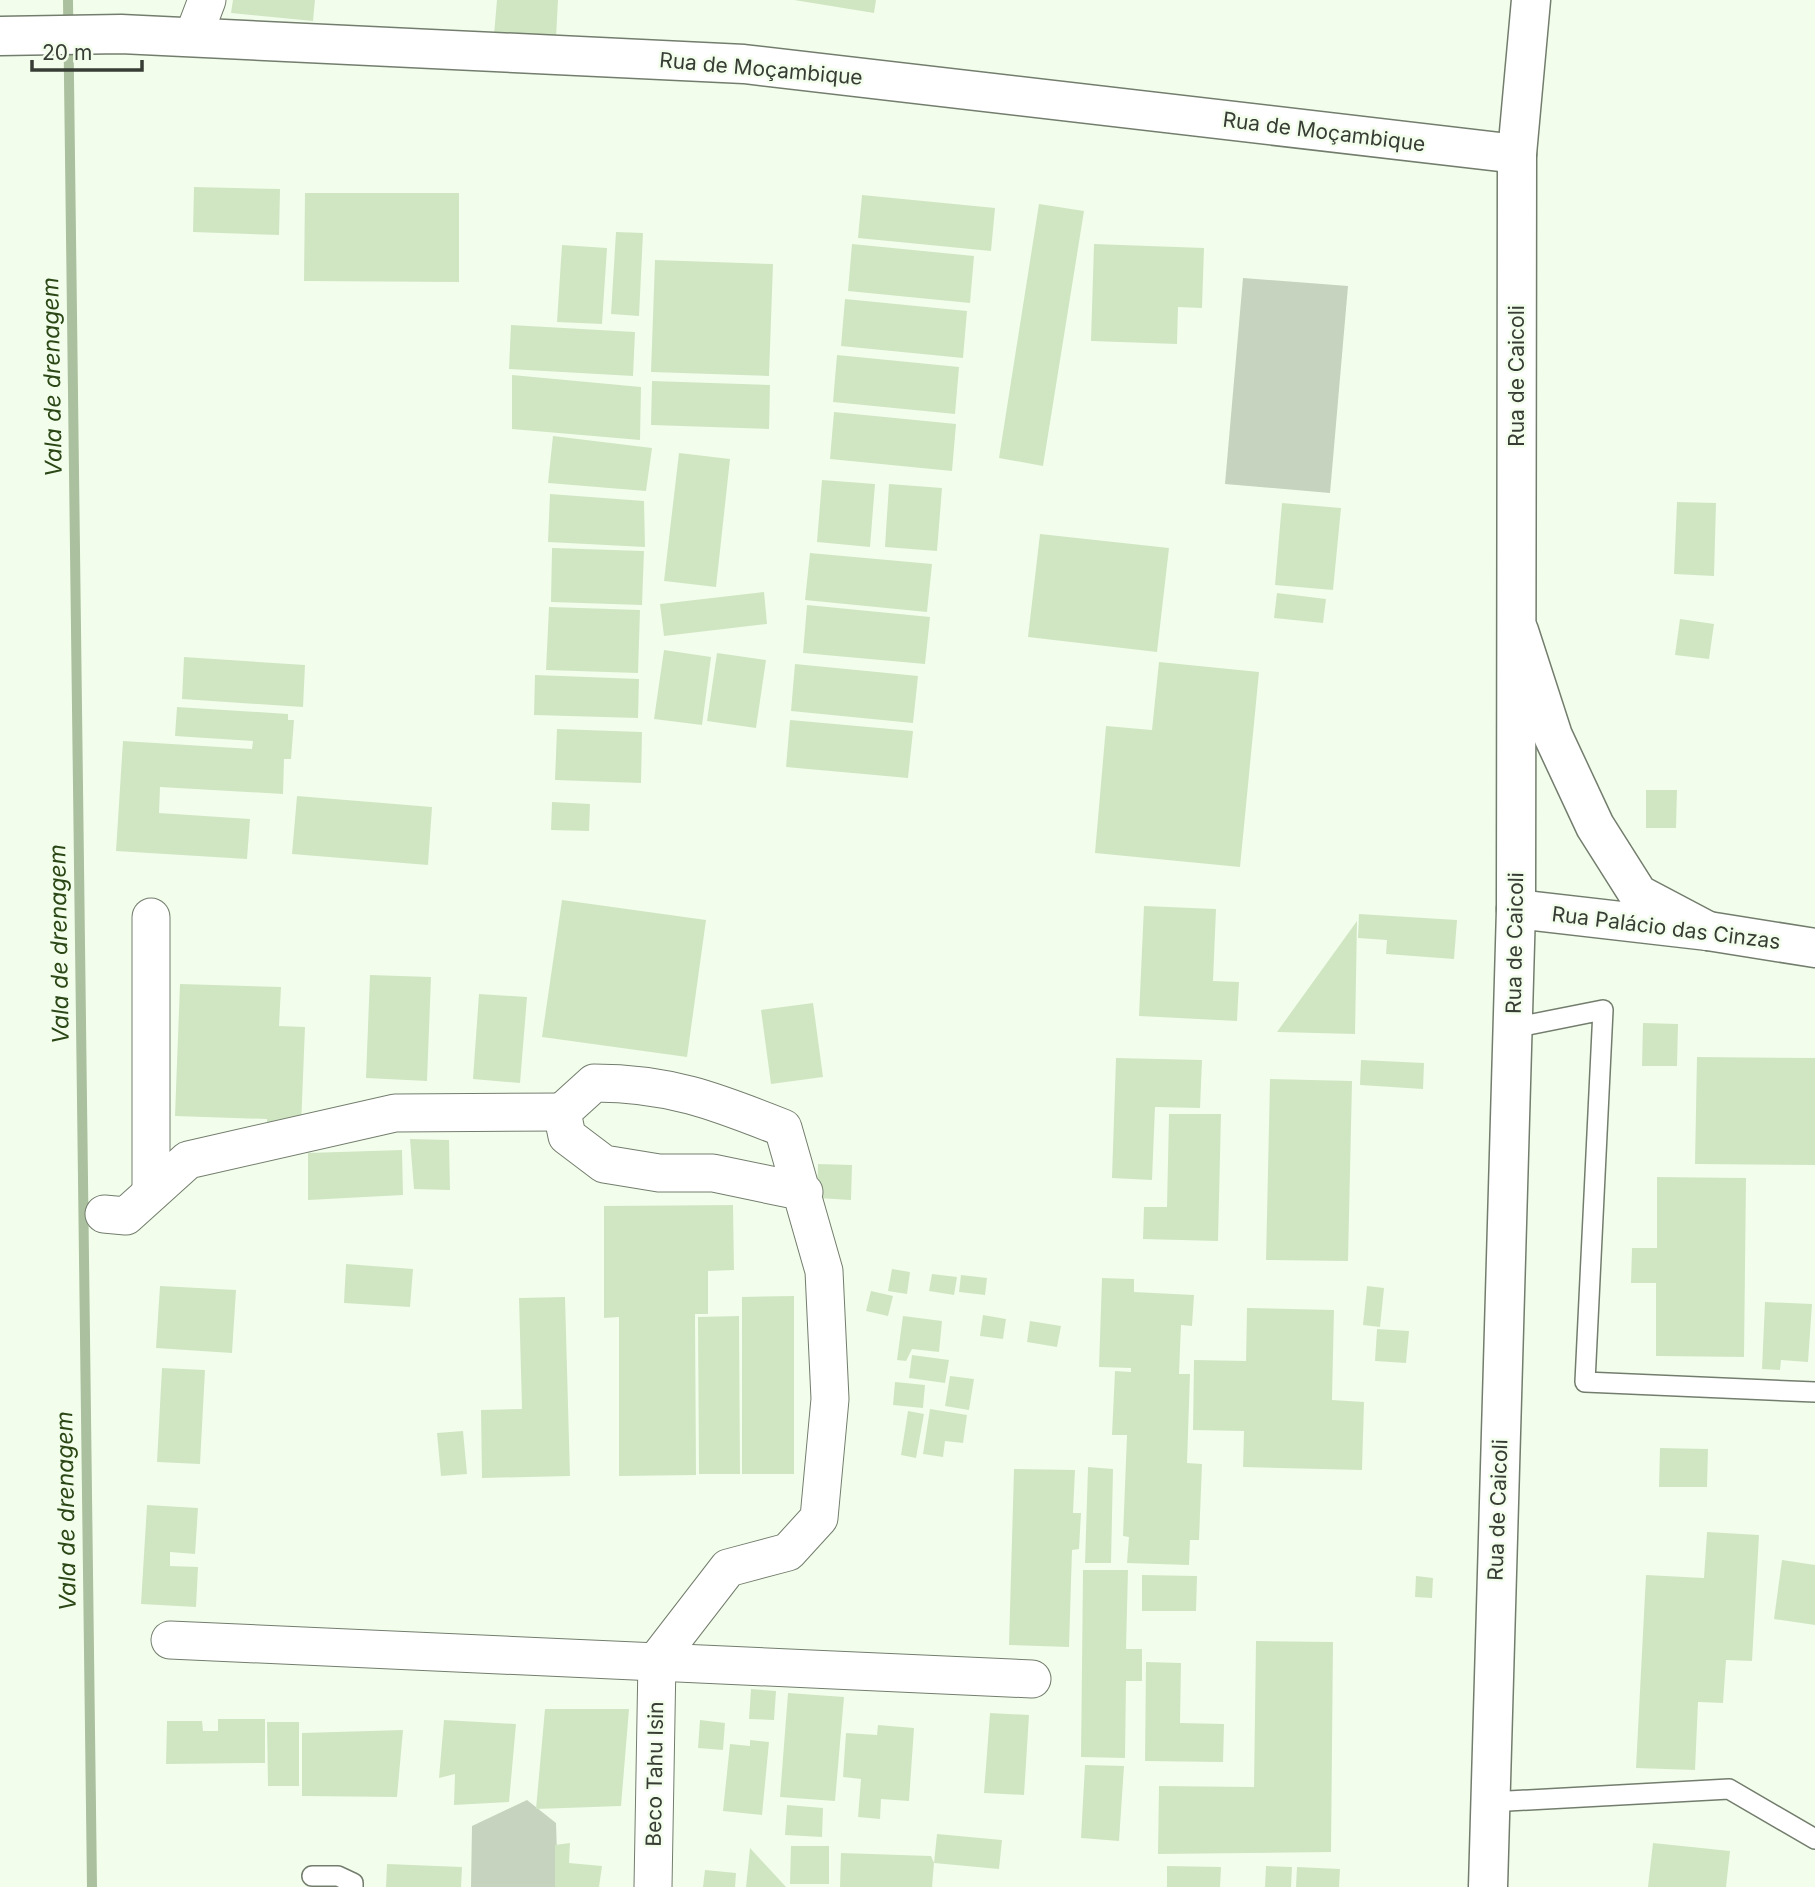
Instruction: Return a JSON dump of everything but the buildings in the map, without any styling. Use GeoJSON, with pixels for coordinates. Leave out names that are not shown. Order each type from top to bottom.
{"type":"FeatureCollection","features":[{"type":"Feature","properties":{"kind":"street"},"geometry":{"type":"LineString","coordinates":[[194,37],[206,0]]}},
{"type":"Feature","properties":{"kind":"street","name":"Rua de Caicoli"},"geometry":{"type":"LineString","coordinates":[[1488,1887],[1516,909],[1517,154],[1531,0]]}},
{"type":"Feature","properties":{"kind":"street","name":"Rua de Moçambique"},"geometry":{"type":"LineString","coordinates":[[0,36],[121,34],[744,64],[1517,154]]}},
{"type":"Feature","properties":{"kind":"street"},"geometry":{"type":"LineString","coordinates":[[1518,626],[1553,736],[1595,826],[1638,894],[1708,931]]}},
{"type":"Feature","properties":{"kind":"street","name":"Rua Palácio das Cinzas"},"geometry":{"type":"LineString","coordinates":[[1516,909],[1708,931],[1815,948]]}},
{"type":"Feature","properties":{"kind":"street"},"geometry":{"type":"LineString","coordinates":[[151,917],[151,1193]]}},
{"type":"Feature","properties":{"kind":"street"},"geometry":{"type":"LineString","coordinates":[[104,1214],[126,1216],[188,1160],[395,1113],[562,1112],[594,1083],[640,1083],[721,1103],[783,1128],[804,1192],[824,1271],[831,1399],[819,1518],[788,1552],[728,1568],[657,1660]]}},
{"type":"Feature","properties":{"kind":"street"},"geometry":{"type":"LineString","coordinates":[[562,1112],[568,1136],[604,1164],[659,1173],[713,1173],[804,1192]]}},
{"type":"Feature","properties":{"kind":"street"},"geometry":{"type":"LineString","coordinates":[[170,1640],[1032,1679]]}},
{"type":"Feature","properties":{"kind":"street","name":"Beco Tahu Isin"},"geometry":{"type":"LineString","coordinates":[[653,1887],[657,1660]]}},
{"type":"Feature","properties":{"kind":"lane"},"geometry":{"type":"LineString","coordinates":[[1513,1028],[1603,1010],[1585,1382],[1815,1392]]}},
{"type":"Feature","properties":{"kind":"lane"},"geometry":{"type":"LineString","coordinates":[[1490,1802],[1729,1789],[1815,1839]]}},
{"type":"Feature","properties":{"kind":"lane"},"geometry":{"type":"LineString","coordinates":[[312,1877],[338,1876],[353,1883],[354,1887]]}},
{"type":"Feature","properties":{"kind":"green space"},"geometry":{"type":"Polygon","coordinates":[[[1243,278],[1348,286],[1330,493],[1225,484],[1243,278]]]}},
{"type":"Feature","properties":{"kind":"green space"},"geometry":{"type":"Polygon","coordinates":[[[527,1800],[556,1823],[558,1887],[471,1887],[472,1826],[527,1800]]]}},
{"type":"Feature","properties":{"kind":"waterway","name":"Vala de drenagem"},"geometry":{"type":"LineString","coordinates":[[68,0],[92,1887]]}}]}
